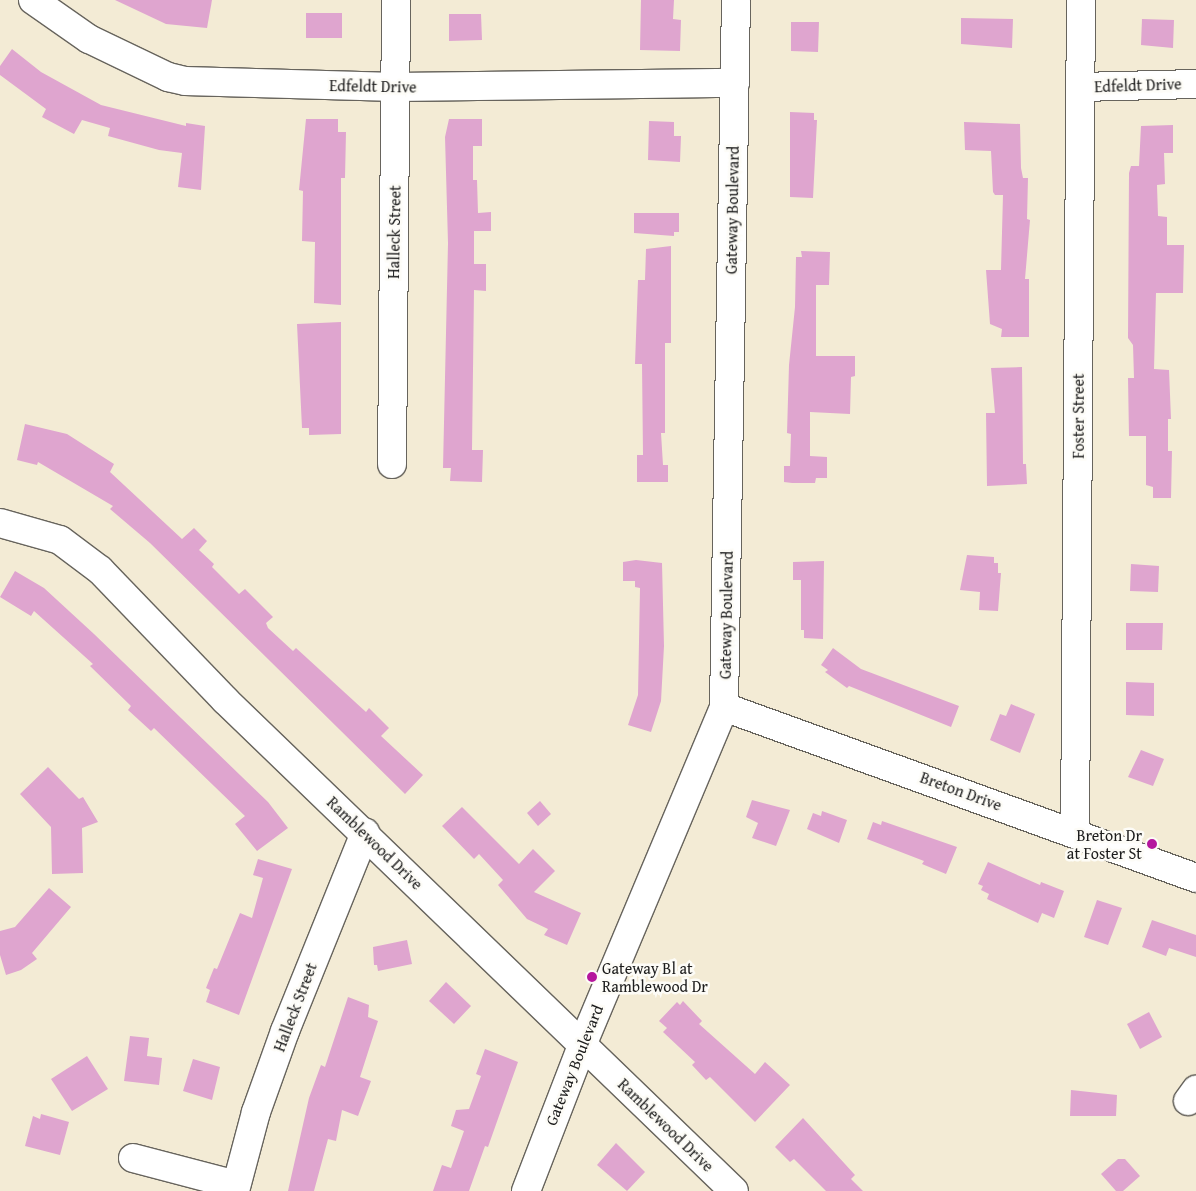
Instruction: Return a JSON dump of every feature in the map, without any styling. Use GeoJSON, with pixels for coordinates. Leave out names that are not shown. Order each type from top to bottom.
{"type":"FeatureCollection","features":[{"type":"Feature","properties":{"kind":"street","name":"Edfeldt Drive"},"geometry":{"type":"LineString","coordinates":[[33,0],[88,39],[168,77],[185,81],[396,87],[735,83]]}},
{"type":"Feature","properties":{"kind":"street","name":"Halleck Street"},"geometry":{"type":"LineString","coordinates":[[392,464],[396,0]]}},
{"type":"Feature","properties":{"kind":"street","name":"Gateway Boulevard"},"geometry":{"type":"LineString","coordinates":[[526,1191],[583,1043],[724,707],[736,0]]}},
{"type":"Feature","properties":{"kind":"street","name":"Foster Street"},"geometry":{"type":"LineString","coordinates":[[1075,832],[1081,0]]}},
{"type":"Feature","properties":{"kind":"street","name":"Edfeldt Drive"},"geometry":{"type":"LineString","coordinates":[[1081,87],[1196,84]]}},
{"type":"Feature","properties":{"kind":"street","name":"Ramblewood Drive"},"geometry":{"type":"LineString","coordinates":[[0,523],[60,540],[100,570],[226,700],[734,1191]]}},
{"type":"Feature","properties":{"kind":"street","name":"Breton Drive"},"geometry":{"type":"LineString","coordinates":[[724,707],[1075,832],[1196,878]]}},
{"type":"Feature","properties":{"kind":"street","name":"Halleck Street"},"geometry":{"type":"LineString","coordinates":[[133,1158],[235,1188],[256,1112],[285,1031],[365,834]]}},
{"type":"Feature","properties":{"kind":"building"},"geometry":{"type":"Polygon","coordinates":[[[115,0],[212,0],[207,28],[166,24],[115,0]]]}},
{"type":"Feature","properties":{"kind":"building"},"geometry":{"type":"Polygon","coordinates":[[[641,0],[674,0],[673,19],[681,20],[680,51],[640,50],[641,0]]]}},
{"type":"Feature","properties":{"kind":"building"},"geometry":{"type":"Polygon","coordinates":[[[306,13],[342,13],[342,38],[306,38],[306,13]]]}},
{"type":"Feature","properties":{"kind":"building"},"geometry":{"type":"Polygon","coordinates":[[[449,14],[481,14],[482,40],[449,41],[449,14]]]}},
{"type":"Feature","properties":{"kind":"building"},"geometry":{"type":"Polygon","coordinates":[[[961,18],[1013,19],[1012,48],[961,44],[961,18]]]}},
{"type":"Feature","properties":{"kind":"building"},"geometry":{"type":"Polygon","coordinates":[[[1142,19],[1174,20],[1173,48],[1141,45],[1142,19]]]}},
{"type":"Feature","properties":{"kind":"building"},"geometry":{"type":"Polygon","coordinates":[[[791,22],[819,22],[818,52],[791,51],[791,22]]]}},
{"type":"Feature","properties":{"kind":"building"},"geometry":{"type":"Polygon","coordinates":[[[12,49],[41,72],[101,105],[186,126],[186,123],[205,126],[201,190],[178,187],[182,153],[159,150],[108,136],[110,128],[82,120],[74,134],[42,117],[46,109],[0,75],[0,66],[12,49]]]}},
{"type":"Feature","properties":{"kind":"building"},"geometry":{"type":"Polygon","coordinates":[[[790,112],[814,113],[814,120],[817,120],[813,198],[790,197],[790,112]]]}},
{"type":"Feature","properties":{"kind":"building"},"geometry":{"type":"Polygon","coordinates":[[[306,119],[338,119],[338,132],[346,132],[345,178],[341,178],[341,305],[314,303],[315,242],[302,241],[303,191],[299,190],[306,119]]]}},
{"type":"Feature","properties":{"kind":"building"},"geometry":{"type":"Polygon","coordinates":[[[449,119],[482,119],[482,146],[473,146],[473,180],[477,180],[478,213],[491,212],[491,231],[474,231],[474,264],[486,264],[486,291],[474,290],[472,450],[483,450],[482,482],[450,481],[451,468],[443,468],[448,243],[445,137],[449,119]]]}},
{"type":"Feature","properties":{"kind":"building"},"geometry":{"type":"Polygon","coordinates":[[[649,121],[674,122],[674,136],[681,136],[680,162],[648,160],[649,121]]]}},
{"type":"Feature","properties":{"kind":"building"},"geometry":{"type":"Polygon","coordinates":[[[964,122],[1020,124],[1021,168],[1023,178],[1028,178],[1027,219],[1030,220],[1025,279],[1029,279],[1029,337],[1001,337],[1002,329],[990,324],[986,270],[1001,270],[1003,195],[995,195],[993,192],[991,151],[965,150],[964,122]]]}},
{"type":"Feature","properties":{"kind":"building"},"geometry":{"type":"Polygon","coordinates":[[[1173,125],[1173,153],[1164,153],[1165,184],[1157,185],[1158,216],[1167,217],[1167,245],[1184,245],[1183,293],[1156,293],[1154,369],[1169,370],[1171,419],[1168,419],[1168,451],[1172,451],[1171,498],[1153,498],[1153,487],[1146,485],[1146,436],[1129,436],[1128,378],[1134,378],[1133,345],[1128,338],[1129,173],[1131,166],[1139,166],[1141,126],[1173,125]]]}},
{"type":"Feature","properties":{"kind":"building"},"geometry":{"type":"Polygon","coordinates":[[[634,213],[679,213],[679,232],[674,232],[674,236],[634,233],[634,213]]]}},
{"type":"Feature","properties":{"kind":"building"},"geometry":{"type":"Polygon","coordinates":[[[671,246],[671,343],[665,343],[665,433],[661,433],[663,465],[668,465],[668,482],[637,482],[637,455],[643,455],[642,364],[635,364],[638,280],[645,280],[646,249],[671,246]]]}},
{"type":"Feature","properties":{"kind":"building"},"geometry":{"type":"Polygon","coordinates":[[[801,251],[830,252],[829,285],[816,285],[816,356],[855,356],[855,376],[851,377],[850,414],[810,412],[810,456],[827,457],[827,478],[816,478],[815,483],[784,482],[784,466],[790,466],[791,434],[787,433],[789,365],[795,307],[796,257],[802,257],[801,251]]]}},
{"type":"Feature","properties":{"kind":"building"},"geometry":{"type":"Polygon","coordinates":[[[341,322],[341,434],[309,435],[309,428],[302,428],[297,324],[341,322]]]}},
{"type":"Feature","properties":{"kind":"building"},"geometry":{"type":"Polygon","coordinates":[[[1022,367],[1023,464],[1026,464],[1027,484],[987,486],[986,413],[995,413],[991,368],[1022,367]]]}},
{"type":"Feature","properties":{"kind":"building"},"geometry":{"type":"Polygon","coordinates":[[[25,424],[67,434],[114,464],[110,472],[182,539],[194,528],[207,541],[199,550],[214,564],[212,567],[239,594],[245,589],[273,617],[266,623],[268,628],[293,651],[296,648],[366,712],[369,708],[389,728],[381,736],[423,775],[405,794],[150,543],[110,509],[113,506],[38,462],[37,465],[17,460],[25,424]]]}},
{"type":"Feature","properties":{"kind":"building"},"geometry":{"type":"Polygon","coordinates":[[[967,555],[994,557],[994,563],[998,563],[998,573],[1001,573],[998,611],[979,610],[980,592],[960,590],[967,555]]]}},
{"type":"Feature","properties":{"kind":"building"},"geometry":{"type":"Polygon","coordinates":[[[636,560],[662,563],[664,646],[661,701],[651,732],[628,725],[638,695],[640,588],[635,587],[635,581],[623,581],[623,562],[636,560]]]}},
{"type":"Feature","properties":{"kind":"building"},"geometry":{"type":"Polygon","coordinates":[[[824,561],[823,639],[804,638],[804,630],[801,630],[801,580],[793,580],[793,562],[824,561]]]}},
{"type":"Feature","properties":{"kind":"building"},"geometry":{"type":"Polygon","coordinates":[[[1131,564],[1159,566],[1158,592],[1130,591],[1131,564]]]}},
{"type":"Feature","properties":{"kind":"building"},"geometry":{"type":"Polygon","coordinates":[[[15,571],[44,588],[94,634],[268,802],[288,828],[257,851],[235,824],[245,816],[154,728],[151,731],[128,710],[131,706],[90,666],[93,664],[34,611],[31,616],[0,597],[15,571]]]}},
{"type":"Feature","properties":{"kind":"building"},"geometry":{"type":"Polygon","coordinates":[[[1126,623],[1163,623],[1162,650],[1126,650],[1126,623]]]}},
{"type":"Feature","properties":{"kind":"building"},"geometry":{"type":"Polygon","coordinates":[[[833,648],[861,669],[959,706],[951,727],[849,686],[847,688],[825,672],[828,670],[821,665],[833,648]]]}},
{"type":"Feature","properties":{"kind":"building"},"geometry":{"type":"Polygon","coordinates":[[[1126,682],[1154,683],[1154,716],[1126,715],[1126,682]]]}},
{"type":"Feature","properties":{"kind":"building"},"geometry":{"type":"Polygon","coordinates":[[[1011,704],[1035,714],[1020,753],[990,740],[1000,714],[1006,716],[1011,704]]]}},
{"type":"Feature","properties":{"kind":"building"},"geometry":{"type":"Polygon","coordinates":[[[1141,750],[1164,759],[1153,786],[1128,777],[1141,750]]]}},
{"type":"Feature","properties":{"kind":"building"},"geometry":{"type":"Polygon","coordinates":[[[48,767],[79,799],[83,797],[98,822],[82,828],[83,873],[52,874],[51,827],[20,794],[48,767]]]}},
{"type":"Feature","properties":{"kind":"building"},"geometry":{"type":"Polygon","coordinates":[[[752,800],[790,810],[776,846],[752,838],[758,823],[746,817],[752,800]]]}},
{"type":"Feature","properties":{"kind":"building"},"geometry":{"type":"Polygon","coordinates":[[[540,801],[551,814],[538,826],[527,813],[540,801]]]}},
{"type":"Feature","properties":{"kind":"building"},"geometry":{"type":"Polygon","coordinates":[[[462,807],[519,864],[533,849],[555,871],[534,892],[581,913],[567,945],[544,935],[548,929],[527,919],[498,885],[503,880],[479,854],[474,859],[442,826],[462,807]]]}},
{"type":"Feature","properties":{"kind":"building"},"geometry":{"type":"Polygon","coordinates":[[[822,811],[847,820],[839,843],[807,829],[813,813],[821,816],[822,811]]]}},
{"type":"Feature","properties":{"kind":"building"},"geometry":{"type":"Polygon","coordinates":[[[882,821],[957,847],[946,874],[922,864],[924,861],[867,839],[873,822],[881,825],[882,821]]]}},
{"type":"Feature","properties":{"kind":"building"},"geometry":{"type":"Polygon","coordinates":[[[258,859],[292,869],[239,1015],[206,1002],[210,990],[206,988],[214,968],[217,969],[240,913],[252,918],[263,878],[253,875],[258,859]]]}},
{"type":"Feature","properties":{"kind":"building"},"geometry":{"type":"Polygon","coordinates":[[[988,862],[1040,885],[1041,882],[1064,891],[1054,918],[1042,913],[1038,923],[987,899],[989,894],[981,890],[983,886],[978,884],[988,862]]]}},
{"type":"Feature","properties":{"kind":"building"},"geometry":{"type":"Polygon","coordinates":[[[49,888],[71,907],[32,953],[37,959],[21,970],[6,975],[0,955],[0,931],[15,927],[49,888]]]}},
{"type":"Feature","properties":{"kind":"building"},"geometry":{"type":"Polygon","coordinates":[[[1097,900],[1122,908],[1108,945],[1084,937],[1097,900]]]}},
{"type":"Feature","properties":{"kind":"building"},"geometry":{"type":"Polygon","coordinates":[[[1152,920],[1196,935],[1196,957],[1169,948],[1166,956],[1142,947],[1152,920]]]}},
{"type":"Feature","properties":{"kind":"building"},"geometry":{"type":"Polygon","coordinates":[[[407,940],[412,964],[378,971],[377,965],[374,965],[373,947],[407,940]]]}},
{"type":"Feature","properties":{"kind":"building"},"geometry":{"type":"Polygon","coordinates":[[[446,982],[471,1006],[454,1024],[429,1001],[446,982]]]}},
{"type":"Feature","properties":{"kind":"building"},"geometry":{"type":"Polygon","coordinates":[[[348,997],[369,1005],[368,1017],[378,1021],[360,1077],[371,1081],[358,1116],[342,1110],[336,1141],[328,1139],[314,1191],[288,1191],[309,1098],[321,1065],[325,1067],[348,997]]]}},
{"type":"Feature","properties":{"kind":"building"},"geometry":{"type":"Polygon","coordinates":[[[683,1001],[702,1021],[699,1024],[755,1074],[765,1062],[790,1085],[755,1122],[710,1077],[706,1080],[692,1065],[695,1062],[663,1032],[667,1028],[659,1021],[677,1002],[680,1005],[683,1001]]]}},
{"type":"Feature","properties":{"kind":"building"},"geometry":{"type":"Polygon","coordinates":[[[1149,1012],[1162,1037],[1140,1049],[1127,1024],[1149,1012]]]}},
{"type":"Feature","properties":{"kind":"building"},"geometry":{"type":"Polygon","coordinates":[[[130,1036],[149,1038],[147,1056],[162,1058],[159,1085],[124,1081],[130,1036]]]}},
{"type":"Feature","properties":{"kind":"building"},"geometry":{"type":"Polygon","coordinates":[[[485,1049],[518,1062],[488,1147],[485,1146],[469,1191],[433,1191],[442,1165],[451,1168],[464,1131],[451,1126],[456,1110],[469,1109],[481,1076],[476,1074],[485,1049]]]}},
{"type":"Feature","properties":{"kind":"building"},"geometry":{"type":"Polygon","coordinates":[[[87,1056],[108,1089],[72,1111],[51,1079],[87,1056]]]}},
{"type":"Feature","properties":{"kind":"building"},"geometry":{"type":"Polygon","coordinates":[[[193,1059],[220,1067],[212,1100],[183,1091],[193,1059]]]}},
{"type":"Feature","properties":{"kind":"building"},"geometry":{"type":"Polygon","coordinates":[[[1071,1090],[1117,1095],[1116,1116],[1070,1116],[1071,1090]]]}},
{"type":"Feature","properties":{"kind":"building"},"geometry":{"type":"Polygon","coordinates":[[[41,1114],[69,1122],[60,1155],[25,1146],[33,1116],[40,1119],[41,1114]]]}},
{"type":"Feature","properties":{"kind":"building"},"geometry":{"type":"Polygon","coordinates":[[[803,1118],[855,1175],[851,1179],[863,1191],[826,1191],[794,1159],[790,1162],[775,1147],[803,1118]]]}},
{"type":"Feature","properties":{"kind":"building"},"geometry":{"type":"Polygon","coordinates":[[[616,1143],[645,1172],[627,1191],[597,1165],[616,1143]]]}},
{"type":"Feature","properties":{"kind":"building"},"geometry":{"type":"Polygon","coordinates":[[[1118,1159],[1125,1159],[1140,1176],[1123,1191],[1116,1191],[1101,1174],[1118,1159]]]}},
{"type":"Feature","properties":{"kind":"place","name":"Breton Dr at Foster St"},"geometry":{"type":"Point","coordinates":[1152,844]}},
{"type":"Feature","properties":{"kind":"place","name":"Gateway Bl at Ramblewood Dr"},"geometry":{"type":"Point","coordinates":[592,977]}}]}
